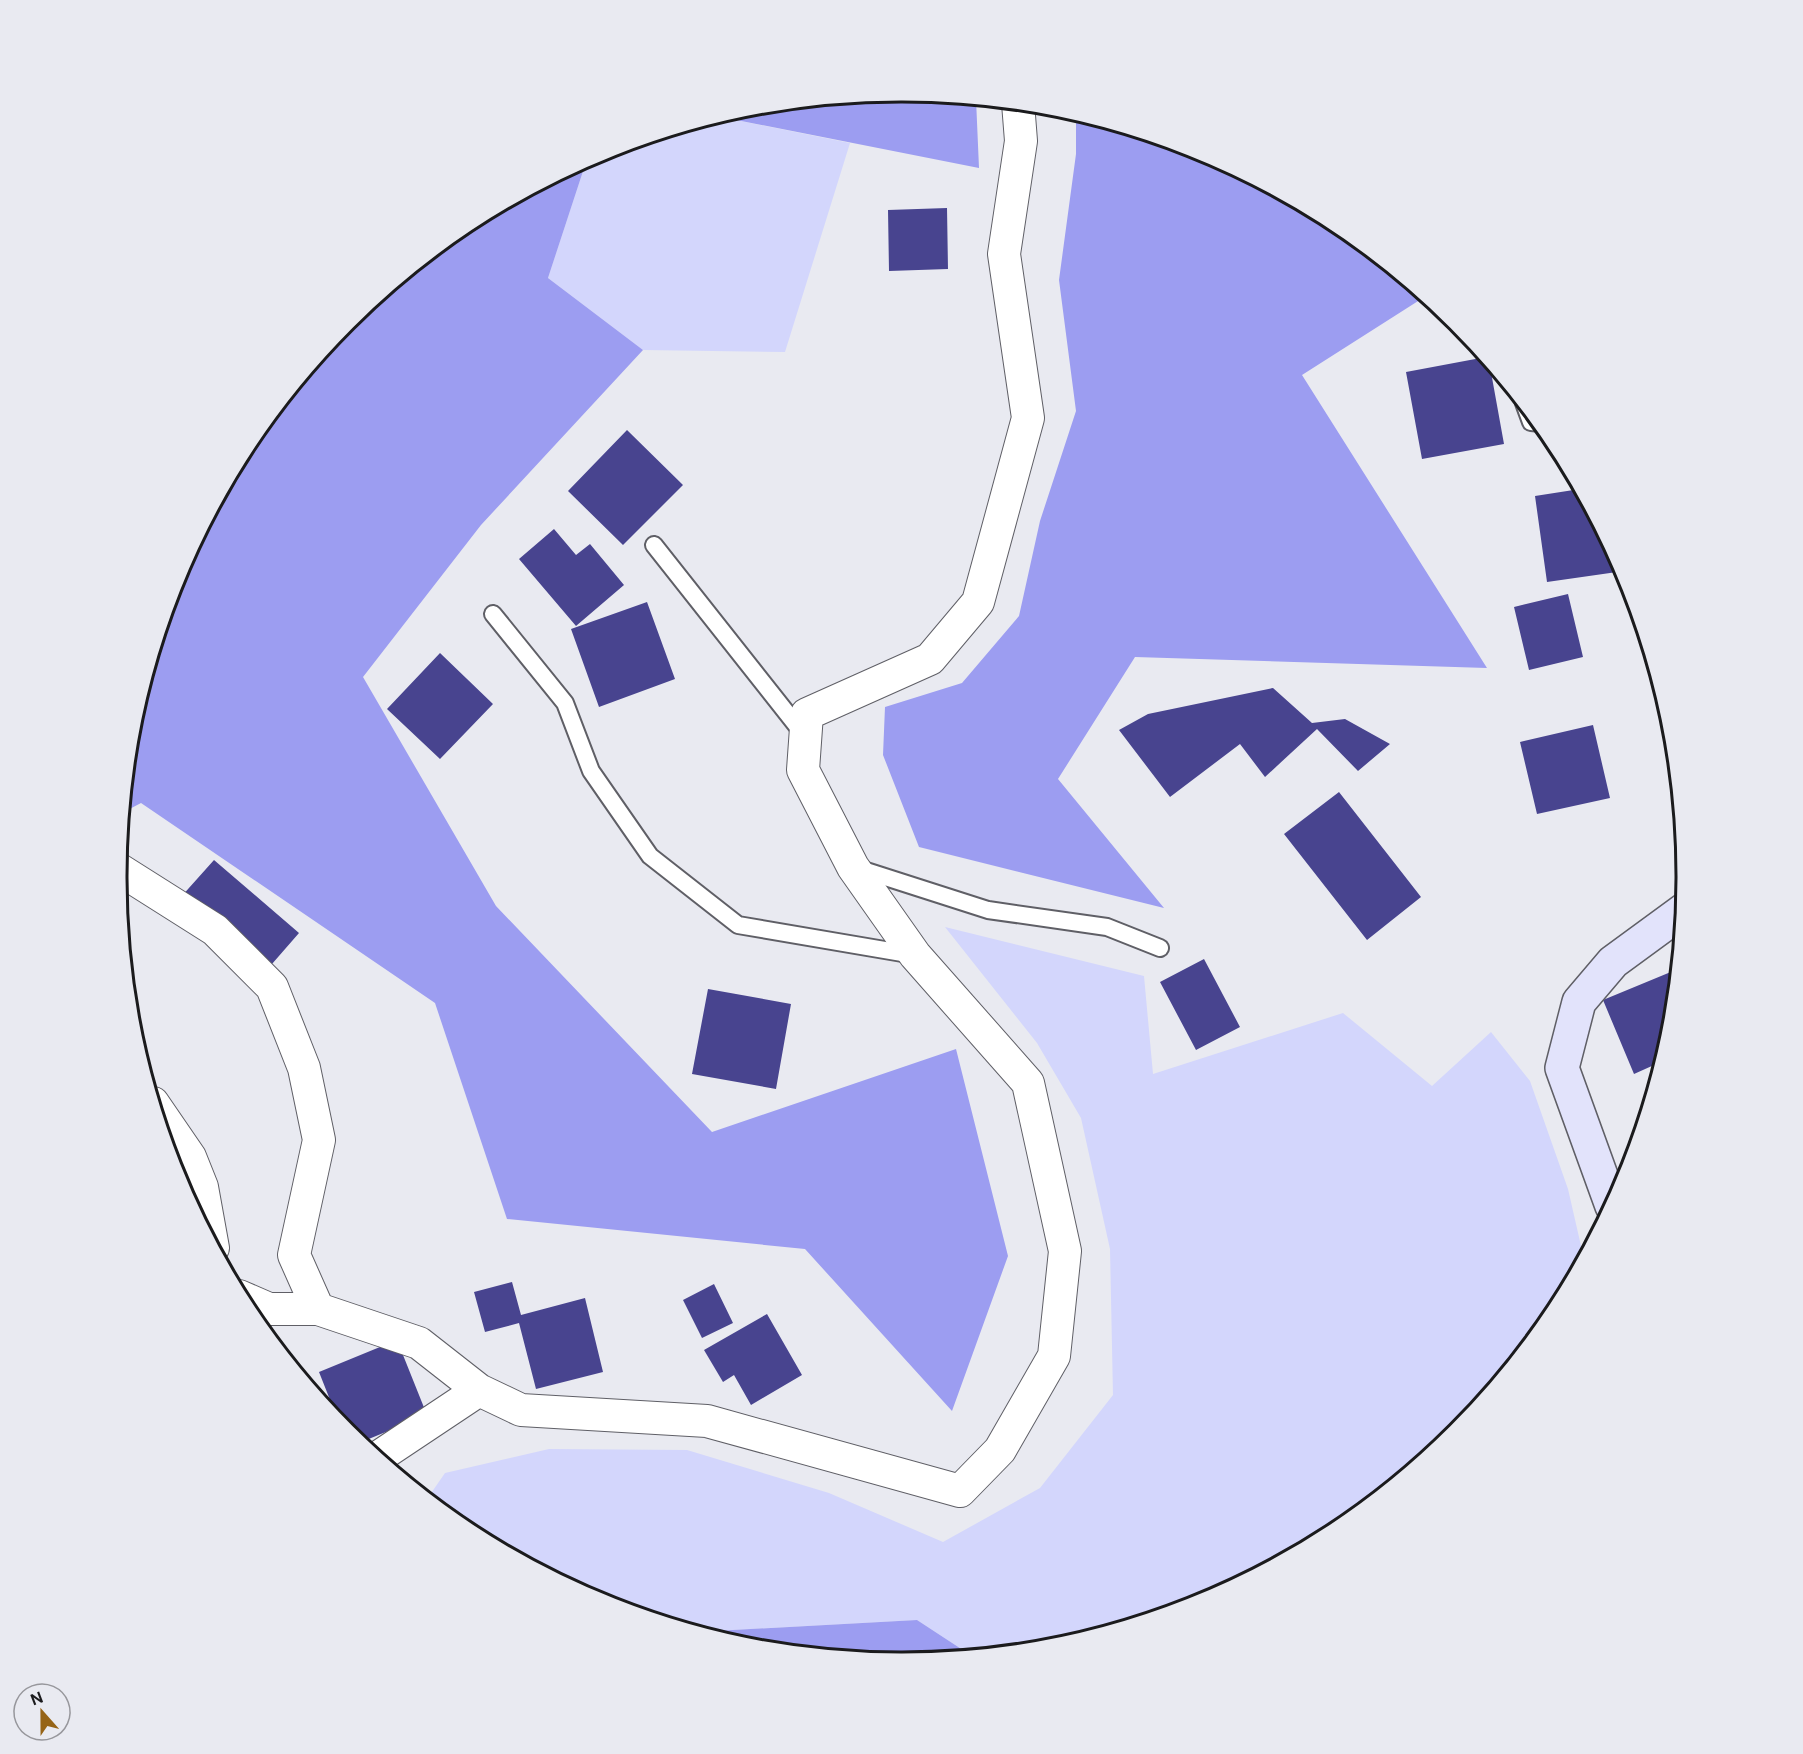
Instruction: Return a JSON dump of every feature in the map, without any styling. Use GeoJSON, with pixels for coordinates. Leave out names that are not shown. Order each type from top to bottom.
{"type":"FeatureCollection","features":[{"type":"Feature","properties":{"kind":"street"},"geometry":{"type":"LineString","coordinates":[[253,1302],[269,1309],[318,1309],[419,1343],[479,1390],[521,1410],[707,1421],[960,1491],[1000,1450],[1054,1356],[1065,1251],[1028,1083],[915,955],[853,867],[803,770],[807,714],[930,659],[978,602],[1028,418],[1004,254],[1021,141],[1019,112]]}},
{"type":"Feature","properties":{"kind":"street"},"geometry":{"type":"LineString","coordinates":[[126,874],[215,930],[272,987],[304,1068],[319,1140],[294,1255],[318,1309]]}},
{"type":"Feature","properties":{"kind":"street"},"geometry":{"type":"LineString","coordinates":[[1608,1195],[1562,1068],[1579,1002],[1613,962],[1675,916]]}},
{"type":"Feature","properties":{"kind":"street"},"geometry":{"type":"LineString","coordinates":[[167,1124],[190,1157],[202,1187],[209,1225]]}},
{"type":"Feature","properties":{"kind":"street"},"geometry":{"type":"LineString","coordinates":[[384,1453],[479,1390]]}},
{"type":"Feature","properties":{"kind":"lane"},"geometry":{"type":"LineString","coordinates":[[654,545],[805,737]]}},
{"type":"Feature","properties":{"kind":"lane"},"geometry":{"type":"LineString","coordinates":[[493,614],[565,703],[591,771],[650,856],[738,926],[915,955]]}},
{"type":"Feature","properties":{"kind":"lane"},"geometry":{"type":"LineString","coordinates":[[853,867],[988,910],[1107,927],[1160,948]]}},
{"type":"Feature","properties":{"kind":"shaded area"},"geometry":{"type":"Polygon","coordinates":[[[902,102],[976,106],[979,168],[736,120],[800,109],[851,104],[902,102]]]}},
{"type":"Feature","properties":{"kind":"shaded area"},"geometry":{"type":"Polygon","coordinates":[[[736,120],[850,143],[785,352],[643,350],[548,278],[583,171],[605,161],[652,143],[736,120]]]}},
{"type":"Feature","properties":{"kind":"shaded area"},"geometry":{"type":"Polygon","coordinates":[[[1076,122],[1151,143],[1198,161],[1289,206],[1332,233],[1373,262],[1419,300],[1302,375],[1487,668],[1135,657],[1058,779],[1164,908],[919,847],[883,755],[885,707],[962,683],[1019,616],[1040,521],[1076,411],[1059,280],[1076,154],[1076,122]]]}},
{"type":"Feature","properties":{"kind":"shaded area"},"geometry":{"type":"Polygon","coordinates":[[[583,171],[548,278],[643,350],[481,525],[363,677],[496,906],[712,1132],[956,1049],[1008,1256],[952,1411],[805,1249],[507,1219],[435,1003],[141,803],[130,809],[141,726],[168,628],[185,580],[206,534],[257,446],[319,366],[353,329],[391,294],[471,233],[514,206],[583,171]]]}},
{"type":"Feature","properties":{"kind":"shaded area"},"geometry":{"type":"Polygon","coordinates":[[[945,927],[1144,976],[1153,1074],[1343,1013],[1432,1086],[1491,1032],[1530,1081],[1568,1189],[1582,1248],[1546,1308],[1484,1388],[1450,1425],[1373,1492],[1289,1548],[1198,1593],[1102,1626],[1053,1637],[961,1649],[917,1620],[722,1631],[701,1626],[652,1611],[559,1572],[514,1548],[431,1493],[445,1473],[549,1449],[687,1450],[829,1493],[943,1542],[1040,1488],[1113,1395],[1110,1249],[1081,1118],[1037,1043],[945,927]]]}},
{"type":"Feature","properties":{"kind":"shaded area"},"geometry":{"type":"Polygon","coordinates":[[[917,1620],[961,1649],[902,1652],[851,1650],[800,1645],[722,1631],[917,1620]]]}},
{"type":"Feature","properties":{"kind":"building"},"geometry":{"type":"Polygon","coordinates":[[[947,208],[948,269],[889,271],[888,210],[947,208]]]}},
{"type":"Feature","properties":{"kind":"building"},"geometry":{"type":"Polygon","coordinates":[[[1477,359],[1492,375],[1504,444],[1422,459],[1406,372],[1477,359]]]}},
{"type":"Feature","properties":{"kind":"building"},"geometry":{"type":"Polygon","coordinates":[[[627,430],[683,485],[623,545],[568,491],[627,430]]]}},
{"type":"Feature","properties":{"kind":"building"},"geometry":{"type":"Polygon","coordinates":[[[1573,490],[1615,572],[1547,582],[1535,496],[1573,490]]]}},
{"type":"Feature","properties":{"kind":"building"},"geometry":{"type":"Polygon","coordinates":[[[554,529],[576,555],[590,544],[624,585],[576,626],[519,559],[554,529]]]}},
{"type":"Feature","properties":{"kind":"building"},"geometry":{"type":"Polygon","coordinates":[[[1568,594],[1583,657],[1529,670],[1514,607],[1568,594]]]}},
{"type":"Feature","properties":{"kind":"building"},"geometry":{"type":"Polygon","coordinates":[[[647,602],[675,679],[599,707],[571,629],[647,602]]]}},
{"type":"Feature","properties":{"kind":"building"},"geometry":{"type":"Polygon","coordinates":[[[440,653],[493,704],[440,759],[387,709],[440,653]]]}},
{"type":"Feature","properties":{"kind":"building"},"geometry":{"type":"Polygon","coordinates":[[[1273,688],[1312,723],[1345,719],[1390,744],[1358,771],[1317,729],[1265,777],[1240,744],[1170,797],[1119,730],[1148,714],[1273,688]]]}},
{"type":"Feature","properties":{"kind":"building"},"geometry":{"type":"Polygon","coordinates":[[[1593,725],[1610,798],[1537,814],[1520,742],[1593,725]]]}},
{"type":"Feature","properties":{"kind":"building"},"geometry":{"type":"Polygon","coordinates":[[[1339,792],[1421,897],[1367,940],[1284,834],[1339,792]]]}},
{"type":"Feature","properties":{"kind":"building"},"geometry":{"type":"Polygon","coordinates":[[[214,860],[299,933],[265,972],[180,898],[214,860]]]}},
{"type":"Feature","properties":{"kind":"building"},"geometry":{"type":"Polygon","coordinates":[[[1204,959],[1240,1027],[1196,1050],[1160,982],[1204,959]]]}},
{"type":"Feature","properties":{"kind":"building"},"geometry":{"type":"Polygon","coordinates":[[[1671,972],[1662,1028],[1653,1065],[1634,1074],[1603,1000],[1671,972]]]}},
{"type":"Feature","properties":{"kind":"building"},"geometry":{"type":"Polygon","coordinates":[[[708,989],[791,1004],[776,1089],[692,1074],[708,989]]]}},
{"type":"Feature","properties":{"kind":"building"},"geometry":{"type":"Polygon","coordinates":[[[512,1282],[521,1315],[585,1298],[603,1372],[536,1389],[519,1323],[485,1332],[474,1292],[512,1282]]]}},
{"type":"Feature","properties":{"kind":"building"},"geometry":{"type":"Polygon","coordinates":[[[714,1284],[733,1323],[702,1338],[683,1300],[714,1284]]]}},
{"type":"Feature","properties":{"kind":"building"},"geometry":{"type":"Polygon","coordinates":[[[767,1314],[802,1375],[751,1405],[734,1375],[723,1382],[704,1350],[767,1314]]]}},
{"type":"Feature","properties":{"kind":"building"},"geometry":{"type":"Polygon","coordinates":[[[397,1340],[427,1415],[368,1439],[330,1400],[319,1372],[397,1340]]]}}]}
